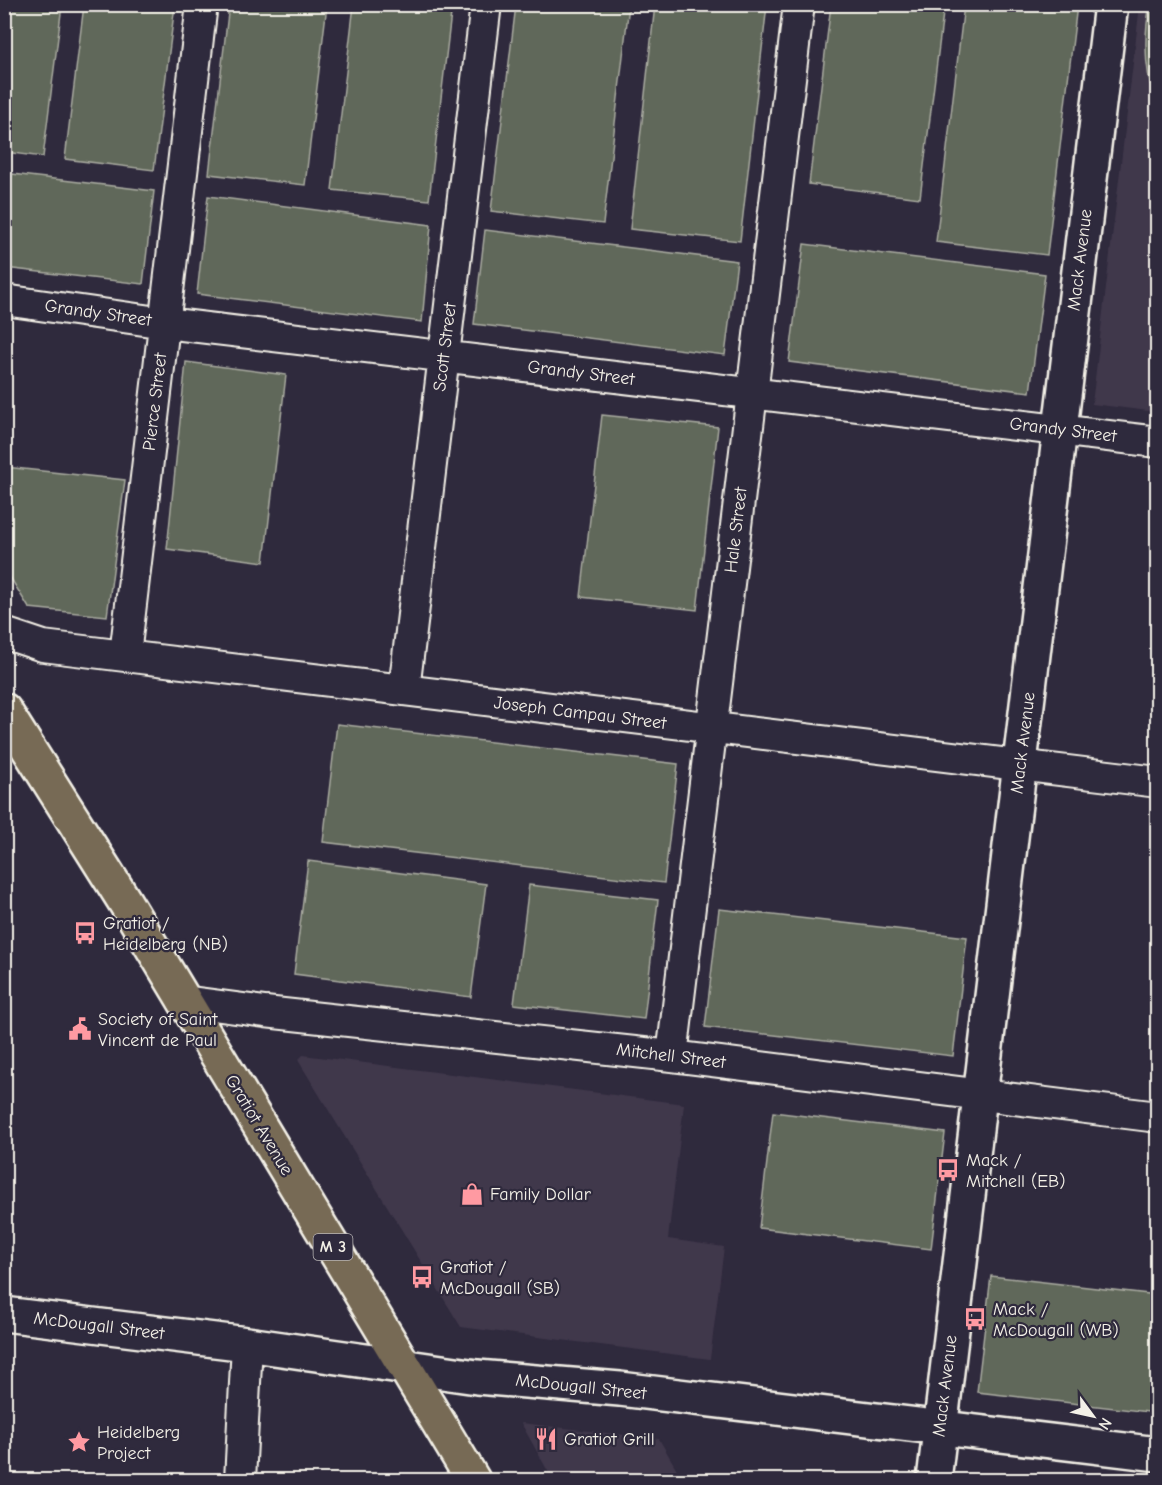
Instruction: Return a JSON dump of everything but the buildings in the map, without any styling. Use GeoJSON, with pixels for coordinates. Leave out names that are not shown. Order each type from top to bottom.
{"type":"FeatureCollection","features":[{"type":"Feature","properties":{"kind":"main road","name":"Mack Avenue"},"geometry":{"type":"LineString","coordinates":[[934,1480],[1111,4]]}},
{"type":"Feature","properties":{"kind":"main road","name":"Gratiot Avenue"},"geometry":{"type":"LineString","coordinates":[[4,710],[125,902],[473,1480]]}},
{"type":"Feature","properties":{"kind":"main road","name":"McDougall Street"},"geometry":{"type":"LineString","coordinates":[[4,1314],[247,1344],[477,1377],[620,1389],[1158,1454]]}},
{"type":"Feature","properties":{"kind":"street","name":"Pierce Street"},"geometry":{"type":"LineString","coordinates":[[125,656],[202,4]]}},
{"type":"Feature","properties":{"kind":"street","name":"Scott Street"},"geometry":{"type":"LineString","coordinates":[[404,690],[486,4]]}},
{"type":"Feature","properties":{"kind":"street","name":"Hale Street"},"geometry":{"type":"LineString","coordinates":[[672,1056],[799,4]]}},
{"type":"Feature","properties":{"kind":"street","name":"Grandy Street"},"geometry":{"type":"LineString","coordinates":[[4,300],[165,323],[1158,442]]}},
{"type":"Feature","properties":{"kind":"street","name":"Joseph Campau Street"},"geometry":{"type":"LineString","coordinates":[[4,633],[43,646],[1158,782]]}},
{"type":"Feature","properties":{"kind":"street","name":"Mitchell Street"},"geometry":{"type":"LineString","coordinates":[[183,1000],[265,1012],[672,1056],[1158,1117]]}},
{"type":"Feature","properties":{"kind":"street"},"geometry":{"type":"LineString","coordinates":[[240,1480],[247,1344]]}},
{"type":"Feature","properties":{"kind":"shaded area"},"geometry":{"type":"Polygon","coordinates":[[[1140,5],[1157,5],[1157,412],[1092,404],[1140,5]]]}},
{"type":"Feature","properties":{"kind":"shaded area"},"geometry":{"type":"Polygon","coordinates":[[[303,1055],[684,1104],[668,1239],[724,1247],[710,1359],[461,1327],[298,1060],[303,1055]]]}},
{"type":"Feature","properties":{"kind":"shaded area"},"geometry":{"type":"Polygon","coordinates":[[[521,1423],[659,1439],[683,1480],[553,1480],[521,1423]]]}},
{"type":"Feature","properties":{"kind":"green space"},"geometry":{"type":"Polygon","coordinates":[[[5,4],[62,5],[43,157],[5,152],[5,4]]]}},
{"type":"Feature","properties":{"kind":"green space"},"geometry":{"type":"Polygon","coordinates":[[[84,5],[175,5],[154,170],[65,159],[84,5]]]}},
{"type":"Feature","properties":{"kind":"green space"},"geometry":{"type":"Polygon","coordinates":[[[229,5],[327,5],[305,185],[209,174],[229,5]]]}},
{"type":"Feature","properties":{"kind":"green space"},"geometry":{"type":"Polygon","coordinates":[[[354,5],[452,5],[429,200],[332,190],[354,5]]]}},
{"type":"Feature","properties":{"kind":"green space"},"geometry":{"type":"Polygon","coordinates":[[[516,5],[629,5],[603,224],[491,211],[516,5]]]}},
{"type":"Feature","properties":{"kind":"green space"},"geometry":{"type":"Polygon","coordinates":[[[655,5],[767,5],[740,241],[630,229],[655,5]]]}},
{"type":"Feature","properties":{"kind":"green space"},"geometry":{"type":"Polygon","coordinates":[[[831,5],[944,5],[920,198],[809,184],[831,5]]]}},
{"type":"Feature","properties":{"kind":"green space"},"geometry":{"type":"Polygon","coordinates":[[[964,5],[1077,5],[1047,255],[936,242],[964,5]]]}},
{"type":"Feature","properties":{"kind":"green space"},"geometry":{"type":"Polygon","coordinates":[[[1150,5],[1157,5],[1157,107],[1146,56],[1146,31],[1150,5]]]}},
{"type":"Feature","properties":{"kind":"green space"},"geometry":{"type":"Polygon","coordinates":[[[12,174],[154,191],[143,284],[5,268],[5,236],[12,174]]]}},
{"type":"Feature","properties":{"kind":"green space"},"geometry":{"type":"Polygon","coordinates":[[[208,196],[431,225],[422,322],[197,294],[208,196]]]}},
{"type":"Feature","properties":{"kind":"green space"},"geometry":{"type":"Polygon","coordinates":[[[485,230],[737,261],[725,355],[474,324],[485,230]]]}},
{"type":"Feature","properties":{"kind":"green space"},"geometry":{"type":"Polygon","coordinates":[[[804,244],[1045,274],[1030,392],[789,362],[804,244]]]}},
{"type":"Feature","properties":{"kind":"green space"},"geometry":{"type":"Polygon","coordinates":[[[186,362],[286,375],[264,562],[167,549],[186,362]]]}},
{"type":"Feature","properties":{"kind":"green space"},"geometry":{"type":"Polygon","coordinates":[[[602,415],[718,427],[697,610],[581,597],[602,415]]]}},
{"type":"Feature","properties":{"kind":"green space"},"geometry":{"type":"Polygon","coordinates":[[[5,467],[125,480],[107,616],[29,608],[5,569],[5,467]]]}},
{"type":"Feature","properties":{"kind":"green space"},"geometry":{"type":"Polygon","coordinates":[[[337,724],[678,764],[664,883],[323,842],[337,724]]]}},
{"type":"Feature","properties":{"kind":"green space"},"geometry":{"type":"Polygon","coordinates":[[[308,861],[486,884],[471,997],[294,974],[308,861]]]}},
{"type":"Feature","properties":{"kind":"green space"},"geometry":{"type":"Polygon","coordinates":[[[529,885],[658,900],[644,1019],[514,1004],[529,885]]]}},
{"type":"Feature","properties":{"kind":"green space"},"geometry":{"type":"Polygon","coordinates":[[[719,909],[967,937],[953,1056],[705,1027],[719,909]]]}},
{"type":"Feature","properties":{"kind":"green space"},"geometry":{"type":"Polygon","coordinates":[[[773,1112],[945,1133],[931,1249],[759,1228],[773,1112]]]}},
{"type":"Feature","properties":{"kind":"green space"},"geometry":{"type":"Polygon","coordinates":[[[991,1276],[1157,1295],[1157,1413],[977,1392],[991,1276]]]}},
{"type":"Feature","properties":{"kind":"place","name":"Gratiot / Heidelberg (NB)"},"geometry":{"type":"Point","coordinates":[85,933]}},
{"type":"Feature","properties":{"kind":"place","name":"Society of Saint Vincent de Paul"},"geometry":{"type":"Point","coordinates":[80,1029]}},
{"type":"Feature","properties":{"kind":"place","name":"Mack / Mitchell (EB)"},"geometry":{"type":"Point","coordinates":[948,1170]}},
{"type":"Feature","properties":{"kind":"place","name":"Family Dollar"},"geometry":{"type":"Point","coordinates":[472,1194]}},
{"type":"Feature","properties":{"kind":"place","name":"Gratiot / McDougall (SB)"},"geometry":{"type":"Point","coordinates":[422,1277]}},
{"type":"Feature","properties":{"kind":"place","name":"Mack / McDougall (WB)"},"geometry":{"type":"Point","coordinates":[975,1319]}},
{"type":"Feature","properties":{"kind":"place","name":"Gratiot Grill"},"geometry":{"type":"Point","coordinates":[546,1439]}},
{"type":"Feature","properties":{"kind":"place","name":"Heidelberg Project"},"geometry":{"type":"Point","coordinates":[79,1442]}}]}
